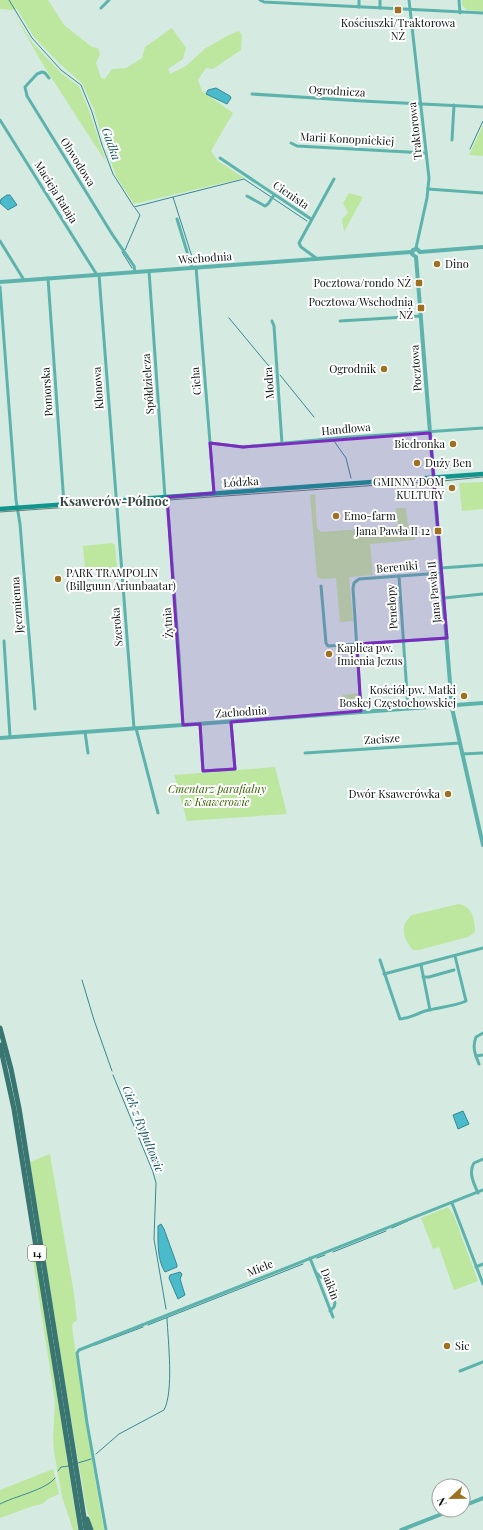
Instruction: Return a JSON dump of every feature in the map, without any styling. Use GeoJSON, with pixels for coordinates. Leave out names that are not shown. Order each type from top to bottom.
{"type":"FeatureCollection","features":[{"type":"Feature","properties":{"kind":"main road","name":"Łódzka"},"geometry":{"type":"LineString","coordinates":[[0,509],[483,474]]}},
{"type":"Feature","properties":{"kind":"main road","name":"14"},"geometry":{"type":"LineString","coordinates":[[0,1028],[11,1068],[19,1108],[73,1465],[81,1530]]}},
{"type":"Feature","properties":{"kind":"main road","name":"14"},"geometry":{"type":"LineString","coordinates":[[0,1045],[14,1109],[73,1465],[86,1530]]}},
{"type":"Feature","properties":{"kind":"main road"},"geometry":{"type":"LineString","coordinates":[[82,1505],[91,1530]]}},
{"type":"Feature","properties":{"kind":"street"},"geometry":{"type":"LineString","coordinates":[[101,8],[109,0]]}},
{"type":"Feature","properties":{"kind":"street"},"geometry":{"type":"LineString","coordinates":[[260,0],[264,2],[483,14]]}},
{"type":"Feature","properties":{"kind":"street"},"geometry":{"type":"LineString","coordinates":[[321,0],[321,5]]}},
{"type":"Feature","properties":{"kind":"street"},"geometry":{"type":"LineString","coordinates":[[359,0],[359,7]]}},
{"type":"Feature","properties":{"kind":"street"},"geometry":{"type":"LineString","coordinates":[[380,0],[380,8]]}},
{"type":"Feature","properties":{"kind":"street","name":"Traktorowa"},"geometry":{"type":"LineString","coordinates":[[409,0],[426,153],[428,190],[418,250]]}},
{"type":"Feature","properties":{"kind":"street"},"geometry":{"type":"LineString","coordinates":[[459,0],[460,13]]}},
{"type":"Feature","properties":{"kind":"street","name":"Obwodowa"},"geometry":{"type":"LineString","coordinates":[[49,78],[45,73],[42,72],[37,74],[26,88],[27,96],[134,266],[135,272]]}},
{"type":"Feature","properties":{"kind":"street","name":"Ogrodnicza"},"geometry":{"type":"LineString","coordinates":[[252,94],[483,107]]}},
{"type":"Feature","properties":{"kind":"street"},"geometry":{"type":"LineString","coordinates":[[452,140],[454,105]]}},
{"type":"Feature","properties":{"kind":"street","name":"Macieja Rataja"},"geometry":{"type":"LineString","coordinates":[[0,120],[98,275]]}},
{"type":"Feature","properties":{"kind":"street","name":"Marii Konopnickiej"},"geometry":{"type":"LineString","coordinates":[[291,143],[297,146],[426,153]]}},
{"type":"Feature","properties":{"kind":"street","name":"Cienista"},"geometry":{"type":"LineString","coordinates":[[220,158],[311,219],[299,244],[316,258]]}},
{"type":"Feature","properties":{"kind":"street"},"geometry":{"type":"LineString","coordinates":[[311,219],[334,179]]}},
{"type":"Feature","properties":{"kind":"street"},"geometry":{"type":"LineString","coordinates":[[428,190],[483,193]]}},
{"type":"Feature","properties":{"kind":"street"},"geometry":{"type":"LineString","coordinates":[[246,196],[265,206],[274,195]]}},
{"type":"Feature","properties":{"kind":"street","name":"Cicha"},"geometry":{"type":"LineString","coordinates":[[177,219],[194,268],[214,493]]}},
{"type":"Feature","properties":{"kind":"street"},"geometry":{"type":"LineString","coordinates":[[0,241],[24,280]]}},
{"type":"Feature","properties":{"kind":"street"},"geometry":{"type":"LineString","coordinates":[[418,250],[416,257],[413,256],[411,252],[413,250],[483,247]]}},
{"type":"Feature","properties":{"kind":"street","name":"Wschodnia"},"geometry":{"type":"LineString","coordinates":[[0,282],[411,252]]}},
{"type":"Feature","properties":{"kind":"street","name":"Pocztowa"},"geometry":{"type":"LineString","coordinates":[[416,257],[434,477]]}},
{"type":"Feature","properties":{"kind":"street","name":"Spółdzielcza"},"geometry":{"type":"LineString","coordinates":[[149,271],[166,497]]}},
{"type":"Feature","properties":{"kind":"street","name":"Klonowa"},"geometry":{"type":"LineString","coordinates":[[98,275],[116,500]]}},
{"type":"Feature","properties":{"kind":"street","name":"Pomorska"},"geometry":{"type":"LineString","coordinates":[[48,278],[64,504]]}},
{"type":"Feature","properties":{"kind":"street","name":"Jęczmienna"},"geometry":{"type":"LineString","coordinates":[[0,287],[17,508],[20,524],[35,709]]}},
{"type":"Feature","properties":{"kind":"street"},"geometry":{"type":"LineString","coordinates":[[340,321],[421,316]]}},
{"type":"Feature","properties":{"kind":"street","name":"Modra"},"geometry":{"type":"LineString","coordinates":[[272,321],[282,444]]}},
{"type":"Feature","properties":{"kind":"street","name":"Handlowa"},"geometry":{"type":"LineString","coordinates":[[210,443],[238,447],[483,428]]}},
{"type":"Feature","properties":{"kind":"street","name":"Jana Pawła II"},"geometry":{"type":"LineString","coordinates":[[434,477],[452,705],[483,846]]}},
{"type":"Feature","properties":{"kind":"street","name":"Żytnia"},"geometry":{"type":"LineString","coordinates":[[166,497],[178,638],[183,725]]}},
{"type":"Feature","properties":{"kind":"street","name":"Szeroka"},"geometry":{"type":"LineString","coordinates":[[116,500],[135,728],[158,813]]}},
{"type":"Feature","properties":{"kind":"street","name":"Bereniki"},"geometry":{"type":"LineString","coordinates":[[357,644],[353,588],[355,581],[360,579],[399,576],[483,565]]}},
{"type":"Feature","properties":{"kind":"street","name":"Penelopy"},"geometry":{"type":"LineString","coordinates":[[399,576],[408,708]]}},
{"type":"Feature","properties":{"kind":"street"},"geometry":{"type":"LineString","coordinates":[[321,586],[327,645],[446,638]]}},
{"type":"Feature","properties":{"kind":"street"},"geometry":{"type":"LineString","coordinates":[[444,598],[483,594]]}},
{"type":"Feature","properties":{"kind":"street"},"geometry":{"type":"LineString","coordinates":[[4,641],[10,737]]}},
{"type":"Feature","properties":{"kind":"street"},"geometry":{"type":"LineString","coordinates":[[357,644],[361,711]]}},
{"type":"Feature","properties":{"kind":"street","name":"Zachodnia"},"geometry":{"type":"LineString","coordinates":[[0,738],[483,703]]}},
{"type":"Feature","properties":{"kind":"street"},"geometry":{"type":"LineString","coordinates":[[200,724],[203,772],[235,769],[231,722]]}},
{"type":"Feature","properties":{"kind":"street"},"geometry":{"type":"LineString","coordinates":[[84,732],[88,753]]}},
{"type":"Feature","properties":{"kind":"street","name":"Zacisze"},"geometry":{"type":"LineString","coordinates":[[305,753],[460,743]]}},
{"type":"Feature","properties":{"kind":"street"},"geometry":{"type":"LineString","coordinates":[[462,754],[483,753]]}},
{"type":"Feature","properties":{"kind":"street"},"geometry":{"type":"LineString","coordinates":[[384,974],[483,948]]}},
{"type":"Feature","properties":{"kind":"street"},"geometry":{"type":"LineString","coordinates":[[380,960],[400,1019],[412,1017],[424,1011],[466,1001],[455,956]]}},
{"type":"Feature","properties":{"kind":"street"},"geometry":{"type":"LineString","coordinates":[[421,965],[430,1010]]}},
{"type":"Feature","properties":{"kind":"street"},"geometry":{"type":"LineString","coordinates":[[423,977],[429,977],[454,970]]}},
{"type":"Feature","properties":{"kind":"street"},"geometry":{"type":"LineString","coordinates":[[479,1064],[473,1048],[476,1037],[483,1033]]}},
{"type":"Feature","properties":{"kind":"street"},"geometry":{"type":"LineString","coordinates":[[476,1056],[483,1055]]}},
{"type":"Feature","properties":{"kind":"street"},"geometry":{"type":"LineString","coordinates":[[478,1192],[473,1180],[471,1168],[474,1163],[483,1159]]}},
{"type":"Feature","properties":{"kind":"street","name":"Miele"},"geometry":{"type":"LineString","coordinates":[[106,1530],[87,1423],[77,1353],[83,1348],[483,1190]]}},
{"type":"Feature","properties":{"kind":"street"},"geometry":{"type":"LineString","coordinates":[[452,1203],[483,1284]]}},
{"type":"Feature","properties":{"kind":"street","name":"Daikin"},"geometry":{"type":"LineString","coordinates":[[310,1258],[333,1317]]}},
{"type":"Feature","properties":{"kind":"street"},"geometry":{"type":"LineString","coordinates":[[476,1267],[483,1264]]}},
{"type":"Feature","properties":{"kind":"street"},"geometry":{"type":"LineString","coordinates":[[315,1272],[326,1281],[334,1304],[334,1307],[330,1311]]}},
{"type":"Feature","properties":{"kind":"street"},"geometry":{"type":"LineString","coordinates":[[460,1371],[483,1362]]}},
{"type":"Feature","properties":{"kind":"street"},"geometry":{"type":"LineString","coordinates":[[471,1503],[483,1498]]}},
{"type":"Feature","properties":{"kind":"street"},"geometry":{"type":"LineString","coordinates":[[401,1530],[432,1518]]}},
{"type":"Feature","properties":{"kind":"highlighted area"},"geometry":{"type":"Polygon","coordinates":[[[430,433],[447,638],[357,644],[361,711],[231,722],[235,769],[203,771],[200,724],[183,725],[167,497],[214,493],[210,443],[243,447],[430,433]]]}},
{"type":"Feature","properties":{"kind":"green space"},"geometry":{"type":"Polygon","coordinates":[[[0,0],[48,0],[64,25],[92,47],[98,48],[100,54],[96,63],[101,78],[105,79],[112,69],[126,68],[142,58],[145,47],[172,28],[186,48],[183,59],[168,69],[170,74],[186,66],[206,48],[239,31],[242,35],[241,50],[213,69],[206,68],[198,80],[202,91],[233,113],[211,151],[218,161],[244,178],[134,204],[117,178],[103,141],[94,110],[82,83],[60,64],[34,37],[17,9],[0,9],[0,0]]]}},
{"type":"Feature","properties":{"kind":"green space"},"geometry":{"type":"Polygon","coordinates":[[[462,0],[483,0],[483,11],[467,10],[462,5],[462,0]]]}},
{"type":"Feature","properties":{"kind":"green space"},"geometry":{"type":"Polygon","coordinates":[[[12,10],[32,42],[61,73],[79,86],[90,113],[106,162],[45,68],[12,10]]]}},
{"type":"Feature","properties":{"kind":"green space"},"geometry":{"type":"Polygon","coordinates":[[[483,125],[483,156],[469,155],[483,125]]]}},
{"type":"Feature","properties":{"kind":"green space"},"geometry":{"type":"Polygon","coordinates":[[[349,193],[363,197],[344,232],[342,219],[348,213],[343,203],[349,193]]]}},
{"type":"Feature","properties":{"kind":"green space"},"geometry":{"type":"Polygon","coordinates":[[[483,482],[483,509],[462,511],[459,483],[483,482]]]}},
{"type":"Feature","properties":{"kind":"green space"},"geometry":{"type":"Polygon","coordinates":[[[315,494],[317,528],[321,532],[391,527],[398,525],[396,508],[406,508],[408,527],[414,527],[415,540],[370,544],[373,575],[349,577],[353,621],[340,622],[336,578],[322,579],[317,577],[310,495],[315,494]]]}},
{"type":"Feature","properties":{"kind":"green space"},"geometry":{"type":"Polygon","coordinates":[[[112,543],[115,545],[117,567],[85,570],[83,546],[112,543]]]}},
{"type":"Feature","properties":{"kind":"green space"},"geometry":{"type":"Polygon","coordinates":[[[358,693],[359,705],[344,708],[343,695],[358,693]]]}},
{"type":"Feature","properties":{"kind":"green space","name":"Cmentarz parafialny w Ksawerowie"},"geometry":{"type":"Polygon","coordinates":[[[275,767],[287,814],[187,821],[174,775],[275,767]]]}},
{"type":"Feature","properties":{"kind":"green space"},"geometry":{"type":"Polygon","coordinates":[[[459,904],[470,911],[474,919],[475,932],[468,937],[419,950],[413,950],[405,937],[404,932],[405,923],[412,915],[459,904]]]}},
{"type":"Feature","properties":{"kind":"green space"},"geometry":{"type":"Polygon","coordinates":[[[50,1154],[74,1294],[77,1320],[72,1326],[104,1530],[93,1530],[86,1507],[30,1162],[50,1154]]]}},
{"type":"Feature","properties":{"kind":"green space"},"geometry":{"type":"Polygon","coordinates":[[[448,1207],[454,1216],[478,1281],[454,1290],[439,1247],[433,1249],[421,1218],[448,1207]]]}},
{"type":"Feature","properties":{"kind":"green space"},"geometry":{"type":"Polygon","coordinates":[[[35,1253],[78,1530],[73,1530],[62,1497],[54,1452],[53,1440],[55,1401],[32,1254],[35,1253]]]}},
{"type":"Feature","properties":{"kind":"green space"},"geometry":{"type":"Polygon","coordinates":[[[53,1469],[59,1494],[48,1499],[42,1504],[0,1518],[0,1490],[53,1469]]]}},
{"type":"Feature","properties":{"kind":"water"},"geometry":{"type":"Polygon","coordinates":[[[216,88],[230,96],[231,98],[227,104],[206,94],[208,90],[216,88]]]}},
{"type":"Feature","properties":{"kind":"water"},"geometry":{"type":"Polygon","coordinates":[[[7,195],[10,195],[17,205],[8,210],[0,203],[1,199],[7,195]]]}},
{"type":"Feature","properties":{"kind":"water"},"geometry":{"type":"Polygon","coordinates":[[[463,1111],[469,1124],[458,1129],[453,1115],[463,1111]]]}},
{"type":"Feature","properties":{"kind":"water"},"geometry":{"type":"Polygon","coordinates":[[[161,1224],[177,1265],[177,1267],[165,1272],[162,1267],[158,1250],[158,1226],[161,1224]]]}},
{"type":"Feature","properties":{"kind":"water"},"geometry":{"type":"Polygon","coordinates":[[[180,1272],[182,1274],[180,1279],[185,1295],[178,1299],[169,1278],[170,1275],[180,1272]]]}},
{"type":"Feature","properties":{"kind":"waterway","name":"Gadka"},"geometry":{"type":"LineString","coordinates":[[9,0],[32,38],[61,70],[81,85],[92,112],[113,174],[134,207],[173,197],[194,263]]}},
{"type":"Feature","properties":{"kind":"waterway"},"geometry":{"type":"LineString","coordinates":[[470,149],[483,121]]}},
{"type":"Feature","properties":{"kind":"waterway"},"geometry":{"type":"LineString","coordinates":[[173,197],[244,179],[307,221]]}},
{"type":"Feature","properties":{"kind":"waterway"},"geometry":{"type":"LineString","coordinates":[[125,250],[140,215],[135,208]]}},
{"type":"Feature","properties":{"kind":"waterway"},"geometry":{"type":"LineString","coordinates":[[122,252],[132,268]]}},
{"type":"Feature","properties":{"kind":"waterway","name":"Gadka"},"geometry":{"type":"LineString","coordinates":[[229,318],[268,365],[274,370]]}},
{"type":"Feature","properties":{"kind":"waterway","name":"Gadka"},"geometry":{"type":"LineString","coordinates":[[280,375],[314,417]]}},
{"type":"Feature","properties":{"kind":"waterway","name":"Gadka"},"geometry":{"type":"LineString","coordinates":[[334,441],[346,458],[351,478]]}},
{"type":"Feature","properties":{"kind":"waterway","name":"Ciek z Rypułtowic"},"geometry":{"type":"LineString","coordinates":[[82,980],[112,1071]]}},
{"type":"Feature","properties":{"kind":"waterway","name":"Ciek z Rypułtowic"},"geometry":{"type":"LineString","coordinates":[[113,1075],[153,1172],[156,1183],[154,1239],[166,1309]]}},
{"type":"Feature","properties":{"kind":"waterway"},"geometry":{"type":"LineString","coordinates":[[392,1228],[412,1219]]}},
{"type":"Feature","properties":{"kind":"waterway"},"geometry":{"type":"LineString","coordinates":[[333,1252],[386,1231]]}},
{"type":"Feature","properties":{"kind":"waterway"},"geometry":{"type":"LineString","coordinates":[[317,1258],[325,1255]]}},
{"type":"Feature","properties":{"kind":"waterway"},"geometry":{"type":"LineString","coordinates":[[148,1325],[303,1264]]}},
{"type":"Feature","properties":{"kind":"waterway","name":"Ciek z Rypułtowic"},"geometry":{"type":"LineString","coordinates":[[96,1454],[119,1434],[164,1410],[167,1402],[170,1379],[167,1318]]}},
{"type":"Feature","properties":{"kind":"waterway"},"geometry":{"type":"LineString","coordinates":[[95,1345],[143,1327]]}},
{"type":"Feature","properties":{"kind":"waterway","name":"Ciek z Rypułtowic"},"geometry":{"type":"LineString","coordinates":[[78,1463],[91,1459]]}},
{"type":"Feature","properties":{"kind":"waterway","name":"Ciek z Rypułtowic"},"geometry":{"type":"LineString","coordinates":[[58,1471],[61,1467],[69,1466]]}},
{"type":"Feature","properties":{"kind":"waterway","name":"Ciek z Rypułtowic"},"geometry":{"type":"LineString","coordinates":[[0,1504],[45,1486],[55,1478]]}},
{"type":"Feature","properties":{"kind":"tram line"},"geometry":{"type":"LineString","coordinates":[[0,512],[432,482],[483,477]]}},
{"type":"Feature","properties":{"kind":"place","name":"Kościuszki/Traktorowa NŻ"},"geometry":{"type":"Point","coordinates":[398,10]}},
{"type":"Feature","properties":{"kind":"place","name":"Dino"},"geometry":{"type":"Point","coordinates":[437,264]}},
{"type":"Feature","properties":{"kind":"place","name":"Pocztowa/rondo NŻ"},"geometry":{"type":"Point","coordinates":[419,283]}},
{"type":"Feature","properties":{"kind":"place","name":"Pocztowa/Wschodnia NŻ"},"geometry":{"type":"Point","coordinates":[421,308]}},
{"type":"Feature","properties":{"kind":"place","name":"Ogrodnik"},"geometry":{"type":"Point","coordinates":[384,369]}},
{"type":"Feature","properties":{"kind":"place","name":"Biedronka"},"geometry":{"type":"Point","coordinates":[453,444]}},
{"type":"Feature","properties":{"kind":"place","name":"Duży Ben"},"geometry":{"type":"Point","coordinates":[417,463]}},
{"type":"Feature","properties":{"kind":"place","name":"GMINNY DOM KULTURY"},"geometry":{"type":"Point","coordinates":[452,488]}},
{"type":"Feature","properties":{"kind":"place","name":"Emo-farm"},"geometry":{"type":"Point","coordinates":[336,516]}},
{"type":"Feature","properties":{"kind":"place","name":"Jana Pawła II 12"},"geometry":{"type":"Point","coordinates":[438,531]}},
{"type":"Feature","properties":{"kind":"place","name":"PARK TRAMPOLIN (Billguun Ariunbaatar)"},"geometry":{"type":"Point","coordinates":[58,579]}},
{"type":"Feature","properties":{"kind":"place","name":"Kaplica pw. Imienia Jezus"},"geometry":{"type":"Point","coordinates":[329,654]}},
{"type":"Feature","properties":{"kind":"place","name":"Kościół pw. Matki Boskej Częstochowskiej"},"geometry":{"type":"Point","coordinates":[464,696]}},
{"type":"Feature","properties":{"kind":"place","name":"Dwór Ksawerówka"},"geometry":{"type":"Point","coordinates":[448,794]}},
{"type":"Feature","properties":{"kind":"place","name":"Sic"},"geometry":{"type":"Point","coordinates":[447,1346]}},
{"type":"Feature","properties":{"kind":"district","name":"Ksawerów-Północ"},"geometry":{"type":"Point","coordinates":[114,501]}}]}
